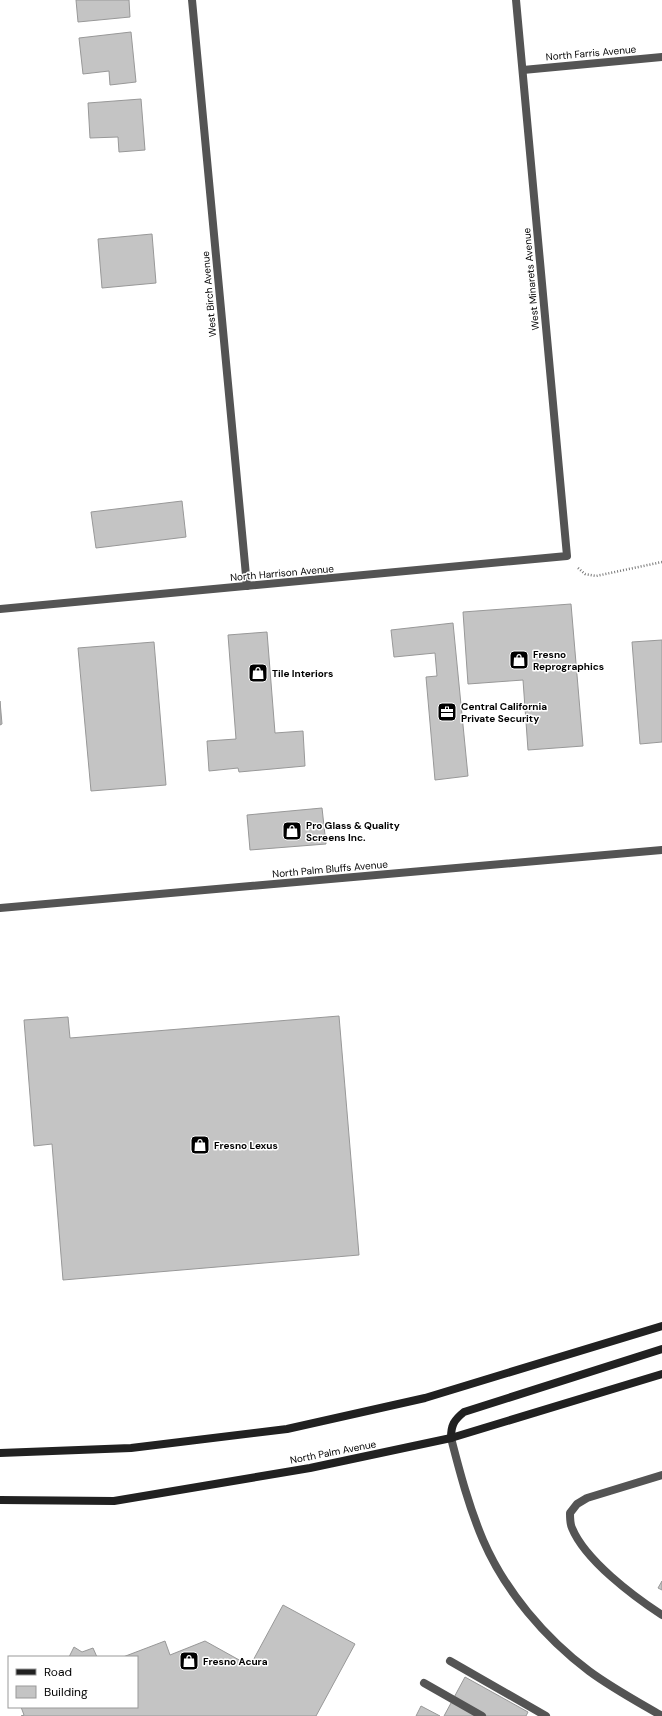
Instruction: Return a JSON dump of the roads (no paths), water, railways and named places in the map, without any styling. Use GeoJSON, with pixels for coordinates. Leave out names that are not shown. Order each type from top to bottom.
{"type":"FeatureCollection","features":[{"type":"Feature","properties":{"kind":"main road"},"geometry":{"type":"LineString","coordinates":[[0,1453],[131,1448],[287,1429],[425,1398],[662,1326]]}},
{"type":"Feature","properties":{"kind":"main road"},"geometry":{"type":"LineString","coordinates":[[451,1438],[451,1428],[455,1419],[464,1412],[662,1349]]}},
{"type":"Feature","properties":{"kind":"main road","name":"North Palm Avenue"},"geometry":{"type":"LineString","coordinates":[[0,1500],[114,1501],[310,1468],[451,1438],[662,1374]]}},
{"type":"Feature","properties":{"kind":"street","name":"West Birch Avenue"},"geometry":{"type":"LineString","coordinates":[[192,0],[247,586]]}},
{"type":"Feature","properties":{"kind":"street","name":"West Minarets Avenue"},"geometry":{"type":"LineString","coordinates":[[516,0],[567,556]]}},
{"type":"Feature","properties":{"kind":"street","name":"North Farris Avenue"},"geometry":{"type":"LineString","coordinates":[[522,70],[662,57]]}},
{"type":"Feature","properties":{"kind":"street","name":"North Harrison Avenue"},"geometry":{"type":"LineString","coordinates":[[0,609],[567,556]]}},
{"type":"Feature","properties":{"kind":"street","name":"North Palm Bluffs Avenue"},"geometry":{"type":"LineString","coordinates":[[0,908],[662,850]]}},
{"type":"Feature","properties":{"kind":"street"},"geometry":{"type":"LineString","coordinates":[[451,1438],[468,1498],[484,1541],[510,1586],[530,1613],[548,1634],[589,1671],[662,1716]]}},
{"type":"Feature","properties":{"kind":"street"},"geometry":{"type":"LineString","coordinates":[[662,1475],[587,1498],[577,1504],[570,1513],[571,1526],[578,1541],[613,1578],[662,1615]]}},
{"type":"Feature","properties":{"kind":"street"},"geometry":{"type":"LineString","coordinates":[[450,1660],[546,1716]]}},
{"type":"Feature","properties":{"kind":"street"},"geometry":{"type":"LineString","coordinates":[[424,1683],[482,1716]]}},
{"type":"Feature","properties":{"kind":"place","name":"Fresno Reprographics"},"geometry":{"type":"Point","coordinates":[519,660]}},
{"type":"Feature","properties":{"kind":"place","name":"Tile Interiors"},"geometry":{"type":"Point","coordinates":[258,673]}},
{"type":"Feature","properties":{"kind":"place","name":"Central California Private Security"},"geometry":{"type":"Point","coordinates":[447,712]}},
{"type":"Feature","properties":{"kind":"place","name":"Pro Glass & Quality Screens Inc."},"geometry":{"type":"Point","coordinates":[292,831]}},
{"type":"Feature","properties":{"kind":"place","name":"Fresno Lexus"},"geometry":{"type":"Point","coordinates":[200,1145]}},
{"type":"Feature","properties":{"kind":"place","name":"Fresno Acura"},"geometry":{"type":"Point","coordinates":[189,1661]}}]}
